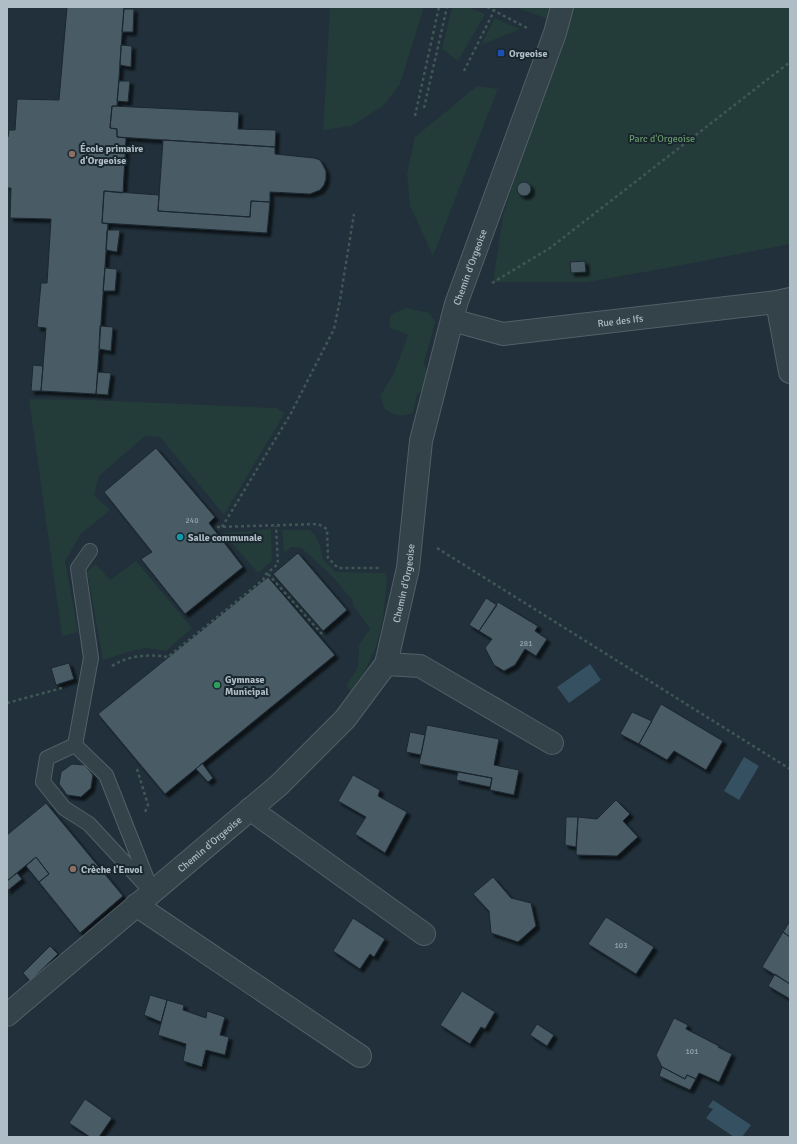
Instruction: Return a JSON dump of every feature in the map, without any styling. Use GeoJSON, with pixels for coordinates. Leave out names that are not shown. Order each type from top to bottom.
{"type":"FeatureCollection","features":[{"type":"Feature","properties":{"kind":"street","name":"Chemin d'Orgeoise"},"geometry":{"type":"LineString","coordinates":[[7,1014],[279,785],[345,719],[386,664],[408,568],[421,441],[456,304],[555,33],[562,7]]}},
{"type":"Feature","properties":{"kind":"street","name":"Rue des Ifs"},"geometry":{"type":"LineString","coordinates":[[452,320],[502,334],[783,300]]}},
{"type":"Feature","properties":{"kind":"street"},"geometry":{"type":"LineString","coordinates":[[783,300],[790,372]]}},
{"type":"Feature","properties":{"kind":"street"},"geometry":{"type":"LineString","coordinates":[[386,664],[420,666],[552,743]]}},
{"type":"Feature","properties":{"kind":"street"},"geometry":{"type":"LineString","coordinates":[[250,809],[424,934]]}},
{"type":"Feature","properties":{"kind":"street"},"geometry":{"type":"LineString","coordinates":[[144,898],[360,1056]]}},
{"type":"Feature","properties":{"kind":"lane"},"geometry":{"type":"LineString","coordinates":[[75,745],[91,658],[78,568],[90,551]]}},
{"type":"Feature","properties":{"kind":"lane"},"geometry":{"type":"LineString","coordinates":[[75,745],[106,775],[144,898]]}},
{"type":"Feature","properties":{"kind":"lane"},"geometry":{"type":"LineString","coordinates":[[75,745],[47,758],[43,782],[64,808],[89,824],[144,898]]}},
{"type":"Feature","properties":{"kind":"path"},"geometry":{"type":"LineString","coordinates":[[415,116],[439,7]]}},
{"type":"Feature","properties":{"kind":"path"},"geometry":{"type":"LineString","coordinates":[[424,108],[447,7]]}},
{"type":"Feature","properties":{"kind":"path"},"geometry":{"type":"LineString","coordinates":[[487,7],[495,8],[535,32]]}},
{"type":"Feature","properties":{"kind":"path"},"geometry":{"type":"LineString","coordinates":[[464,71],[495,8]]}},
{"type":"Feature","properties":{"kind":"path"},"geometry":{"type":"LineString","coordinates":[[520,29],[523,26]]}},
{"type":"Feature","properties":{"kind":"path"},"geometry":{"type":"LineString","coordinates":[[476,46],[481,45]]}},
{"type":"Feature","properties":{"kind":"path"},"geometry":{"type":"LineString","coordinates":[[492,284],[550,248],[790,62]]}},
{"type":"Feature","properties":{"kind":"path"},"geometry":{"type":"LineString","coordinates":[[222,527],[290,415],[334,329],[354,214]]}},
{"type":"Feature","properties":{"kind":"path"},"geometry":{"type":"LineString","coordinates":[[217,527],[318,524],[327,529],[328,558],[338,568],[408,568]]}},
{"type":"Feature","properties":{"kind":"path"},"geometry":{"type":"LineString","coordinates":[[7,703],[87,681],[118,662],[144,655],[168,658],[263,580],[265,575],[278,564],[276,526]]}},
{"type":"Feature","properties":{"kind":"path"},"geometry":{"type":"LineString","coordinates":[[411,532],[790,769]]}},
{"type":"Feature","properties":{"kind":"path"},"geometry":{"type":"LineString","coordinates":[[268,574],[322,634]]}},
{"type":"Feature","properties":{"kind":"green space"},"geometry":{"type":"Polygon","coordinates":[[[330,7],[424,7],[400,84],[384,105],[352,126],[323,130],[330,7]]]}},
{"type":"Feature","properties":{"kind":"green space"},"geometry":{"type":"Polygon","coordinates":[[[452,7],[469,7],[485,14],[458,61],[442,49],[452,7]]]}},
{"type":"Feature","properties":{"kind":"green space"},"geometry":{"type":"Polygon","coordinates":[[[514,7],[552,7],[548,19],[514,7]]]}},
{"type":"Feature","properties":{"kind":"green space","name":"Parc d'Orgeoise"},"geometry":{"type":"Polygon","coordinates":[[[570,7],[790,7],[790,244],[588,282],[493,282],[503,215],[570,7]]]}},
{"type":"Feature","properties":{"kind":"green space"},"geometry":{"type":"Polygon","coordinates":[[[494,19],[520,29],[481,45],[494,19]]]}},
{"type":"Feature","properties":{"kind":"green space"},"geometry":{"type":"Polygon","coordinates":[[[477,86],[498,89],[433,256],[410,206],[407,174],[415,137],[477,86]]]}},
{"type":"Feature","properties":{"kind":"green space"},"geometry":{"type":"Polygon","coordinates":[[[406,308],[430,313],[435,322],[424,363],[428,373],[424,390],[417,394],[413,413],[399,415],[385,410],[380,396],[394,373],[408,335],[389,327],[390,317],[394,313],[406,308]]]}},
{"type":"Feature","properties":{"kind":"green space"},"geometry":{"type":"Polygon","coordinates":[[[29,399],[277,408],[285,413],[224,515],[160,437],[145,436],[99,476],[94,495],[110,510],[81,534],[65,561],[78,632],[62,636],[29,399]]]}},
{"type":"Feature","properties":{"kind":"green space"},"geometry":{"type":"Polygon","coordinates":[[[271,529],[272,561],[258,573],[223,533],[271,529]]]}},
{"type":"Feature","properties":{"kind":"green space"},"geometry":{"type":"Polygon","coordinates":[[[282,530],[310,530],[315,535],[320,545],[323,559],[335,572],[385,573],[387,581],[383,618],[377,644],[366,669],[351,691],[346,686],[358,667],[359,645],[370,629],[353,605],[352,600],[333,577],[301,548],[291,547],[284,553],[282,530]]]}},
{"type":"Feature","properties":{"kind":"green space"},"geometry":{"type":"Polygon","coordinates":[[[136,561],[192,628],[166,651],[146,648],[103,660],[87,571],[96,564],[110,580],[136,561]]]}},
{"type":"Feature","properties":{"kind":"water"},"geometry":{"type":"Polygon","coordinates":[[[590,664],[601,680],[569,703],[557,687],[590,664]]]}},
{"type":"Feature","properties":{"kind":"water"},"geometry":{"type":"Polygon","coordinates":[[[744,757],[759,766],[739,800],[724,791],[744,757]]]}},
{"type":"Feature","properties":{"kind":"water"},"geometry":{"type":"Polygon","coordinates":[[[713,1100],[751,1125],[742,1137],[734,1137],[706,1118],[713,1109],[708,1107],[713,1100]]]}},
{"type":"Feature","properties":{"kind":"building"},"geometry":{"type":"Polygon","coordinates":[[[67,7],[124,7],[117,106],[112,106],[110,128],[117,129],[117,137],[126,138],[123,193],[104,191],[102,223],[108,224],[96,394],[41,391],[46,328],[37,327],[41,283],[47,283],[51,219],[10,218],[11,188],[7,188],[7,137],[9,130],[15,130],[17,99],[59,100],[67,7]]]}},
{"type":"Feature","properties":{"kind":"building"},"geometry":{"type":"Polygon","coordinates":[[[124,9],[134,9],[133,32],[122,32],[124,9]]]}},
{"type":"Feature","properties":{"kind":"building"},"geometry":{"type":"Polygon","coordinates":[[[121,45],[132,46],[131,67],[120,65],[121,45]]]}},
{"type":"Feature","properties":{"kind":"building"},"geometry":{"type":"Polygon","coordinates":[[[119,81],[130,81],[128,102],[117,101],[119,81]]]}},
{"type":"Feature","properties":{"kind":"building"},"geometry":{"type":"Polygon","coordinates":[[[112,106],[239,112],[238,129],[276,130],[275,147],[117,137],[117,129],[110,128],[112,106]]]}},
{"type":"Feature","properties":{"kind":"building"},"geometry":{"type":"Polygon","coordinates":[[[163,140],[275,147],[275,154],[320,160],[326,171],[326,179],[320,190],[310,194],[270,192],[270,202],[251,201],[250,217],[158,211],[163,140]]]}},
{"type":"Feature","properties":{"kind":"building"},"geometry":{"type":"Polygon","coordinates":[[[521,182],[527,182],[531,186],[531,192],[527,196],[521,196],[517,192],[517,186],[521,182]]]}},
{"type":"Feature","properties":{"kind":"building"},"geometry":{"type":"Polygon","coordinates":[[[104,191],[159,195],[158,211],[250,217],[251,201],[270,202],[267,233],[102,223],[104,191]]]}},
{"type":"Feature","properties":{"kind":"building"},"geometry":{"type":"Polygon","coordinates":[[[107,230],[120,230],[117,252],[106,250],[107,230]]]}},
{"type":"Feature","properties":{"kind":"building"},"geometry":{"type":"Polygon","coordinates":[[[585,261],[586,272],[571,273],[570,262],[585,261]]]}},
{"type":"Feature","properties":{"kind":"building"},"geometry":{"type":"Polygon","coordinates":[[[105,268],[117,269],[115,291],[103,291],[105,268]]]}},
{"type":"Feature","properties":{"kind":"building"},"geometry":{"type":"Polygon","coordinates":[[[100,326],[113,327],[111,351],[99,349],[100,326]]]}},
{"type":"Feature","properties":{"kind":"building"},"geometry":{"type":"Polygon","coordinates":[[[33,365],[43,366],[41,391],[31,391],[33,365]]]}},
{"type":"Feature","properties":{"kind":"building"},"geometry":{"type":"Polygon","coordinates":[[[98,372],[111,373],[108,395],[96,394],[98,372]]]}},
{"type":"Feature","properties":{"kind":"building","name":"Salle communale"},"geometry":{"type":"Polygon","coordinates":[[[156,448],[215,517],[209,523],[243,567],[185,614],[141,559],[152,552],[104,492],[156,448]]]}},
{"type":"Feature","properties":{"kind":"building"},"geometry":{"type":"Polygon","coordinates":[[[298,553],[347,610],[323,631],[273,574],[298,553]]]}},
{"type":"Feature","properties":{"kind":"building","name":"Gymnase Municipal"},"geometry":{"type":"Polygon","coordinates":[[[268,577],[335,655],[165,794],[98,714],[268,577]]]}},
{"type":"Feature","properties":{"kind":"building"},"geometry":{"type":"Polygon","coordinates":[[[486,598],[497,605],[479,631],[469,625],[486,598]]]}},
{"type":"Feature","properties":{"kind":"building"},"geometry":{"type":"Polygon","coordinates":[[[498,602],[538,626],[535,631],[547,639],[536,656],[525,649],[515,665],[504,671],[494,665],[485,648],[492,639],[479,631],[498,602]]]}},
{"type":"Feature","properties":{"kind":"building"},"geometry":{"type":"Polygon","coordinates":[[[69,663],[74,679],[56,685],[51,668],[69,663]]]}},
{"type":"Feature","properties":{"kind":"building"},"geometry":{"type":"Polygon","coordinates":[[[661,704],[723,741],[706,770],[674,751],[667,760],[639,744],[661,704]]]}},
{"type":"Feature","properties":{"kind":"building"},"geometry":{"type":"Polygon","coordinates":[[[632,712],[652,721],[639,744],[620,734],[632,712]]]}},
{"type":"Feature","properties":{"kind":"building"},"geometry":{"type":"Polygon","coordinates":[[[427,725],[499,739],[494,765],[519,770],[514,795],[490,790],[492,778],[419,764],[427,725]]]}},
{"type":"Feature","properties":{"kind":"building"},"geometry":{"type":"Polygon","coordinates":[[[410,732],[425,735],[421,755],[406,752],[410,732]]]}},
{"type":"Feature","properties":{"kind":"building"},"geometry":{"type":"Polygon","coordinates":[[[202,763],[213,778],[208,782],[196,769],[202,763]]]}},
{"type":"Feature","properties":{"kind":"building"},"geometry":{"type":"Polygon","coordinates":[[[72,764],[85,765],[93,775],[91,788],[81,797],[67,795],[59,784],[61,772],[72,764]]]}},
{"type":"Feature","properties":{"kind":"building"},"geometry":{"type":"Polygon","coordinates":[[[458,772],[492,778],[490,787],[456,780],[458,772]]]}},
{"type":"Feature","properties":{"kind":"building"},"geometry":{"type":"Polygon","coordinates":[[[353,775],[380,790],[378,796],[407,812],[385,853],[355,834],[366,817],[338,801],[353,775]]]}},
{"type":"Feature","properties":{"kind":"building"},"geometry":{"type":"Polygon","coordinates":[[[616,800],[630,814],[623,821],[638,837],[617,856],[576,855],[578,817],[597,819],[616,800]]]}},
{"type":"Feature","properties":{"kind":"building","name":"Crèche l'Envol"},"geometry":{"type":"Polygon","coordinates":[[[46,803],[123,896],[80,933],[39,882],[49,874],[36,857],[7,881],[7,835],[46,803]]]}},
{"type":"Feature","properties":{"kind":"building"},"geometry":{"type":"Polygon","coordinates":[[[566,817],[578,817],[576,847],[565,845],[566,817]]]}},
{"type":"Feature","properties":{"kind":"building"},"geometry":{"type":"Polygon","coordinates":[[[36,857],[49,874],[39,882],[26,866],[36,857]]]}},
{"type":"Feature","properties":{"kind":"building"},"geometry":{"type":"Polygon","coordinates":[[[17,873],[22,879],[7,891],[7,881],[17,873]]]}},
{"type":"Feature","properties":{"kind":"building"},"geometry":{"type":"Polygon","coordinates":[[[493,877],[511,898],[531,903],[536,926],[518,942],[491,933],[489,911],[473,894],[493,877]]]}},
{"type":"Feature","properties":{"kind":"building"},"geometry":{"type":"Polygon","coordinates":[[[606,917],[654,947],[636,974],[588,944],[606,917]]]}},
{"type":"Feature","properties":{"kind":"building"},"geometry":{"type":"Polygon","coordinates":[[[353,918],[385,939],[374,957],[370,954],[360,969],[333,951],[353,918]]]}},
{"type":"Feature","properties":{"kind":"building"},"geometry":{"type":"Polygon","coordinates":[[[790,921],[790,937],[783,932],[790,921]]]}},
{"type":"Feature","properties":{"kind":"building"},"geometry":{"type":"Polygon","coordinates":[[[783,932],[790,937],[790,984],[762,967],[783,932]]]}},
{"type":"Feature","properties":{"kind":"building"},"geometry":{"type":"Polygon","coordinates":[[[50,946],[58,954],[30,981],[23,973],[50,946]]]}},
{"type":"Feature","properties":{"kind":"building"},"geometry":{"type":"Polygon","coordinates":[[[775,974],[790,984],[790,999],[768,986],[775,974]]]}},
{"type":"Feature","properties":{"kind":"building"},"geometry":{"type":"Polygon","coordinates":[[[462,991],[495,1012],[485,1029],[481,1027],[470,1044],[440,1025],[462,991]]]}},
{"type":"Feature","properties":{"kind":"building"},"geometry":{"type":"Polygon","coordinates":[[[150,995],[167,1000],[161,1022],[144,1015],[150,995]]]}},
{"type":"Feature","properties":{"kind":"building"},"geometry":{"type":"Polygon","coordinates":[[[167,1000],[184,1005],[183,1010],[206,1018],[207,1011],[225,1017],[220,1035],[229,1037],[225,1055],[206,1050],[202,1067],[183,1061],[186,1044],[158,1035],[167,1000]]]}},
{"type":"Feature","properties":{"kind":"building"},"geometry":{"type":"Polygon","coordinates":[[[674,1018],[688,1025],[686,1029],[732,1054],[719,1082],[699,1073],[696,1079],[687,1075],[685,1079],[662,1067],[656,1055],[674,1018]]]}},
{"type":"Feature","properties":{"kind":"building"},"geometry":{"type":"Polygon","coordinates":[[[537,1024],[554,1035],[547,1046],[530,1035],[537,1024]]]}},
{"type":"Feature","properties":{"kind":"building"},"geometry":{"type":"Polygon","coordinates":[[[662,1067],[685,1079],[687,1075],[696,1079],[690,1090],[659,1076],[662,1067]]]}},
{"type":"Feature","properties":{"kind":"building"},"geometry":{"type":"Polygon","coordinates":[[[85,1099],[112,1118],[99,1137],[90,1137],[69,1123],[85,1099]]]}},
{"type":"Feature","properties":{"kind":"place","name":"Orgeoise"},"geometry":{"type":"Point","coordinates":[501,53]}},
{"type":"Feature","properties":{"kind":"place","name":"École primaire d'Orgeoise"},"geometry":{"type":"Point","coordinates":[72,154]}},
{"type":"Feature","properties":{"kind":"place","name":"Salle communale"},"geometry":{"type":"Point","coordinates":[180,537]}},
{"type":"Feature","properties":{"kind":"place","name":"Gymnase Municipal"},"geometry":{"type":"Point","coordinates":[217,685]}},
{"type":"Feature","properties":{"kind":"place","name":"Crèche l'Envol"},"geometry":{"type":"Point","coordinates":[73,869]}}]}
